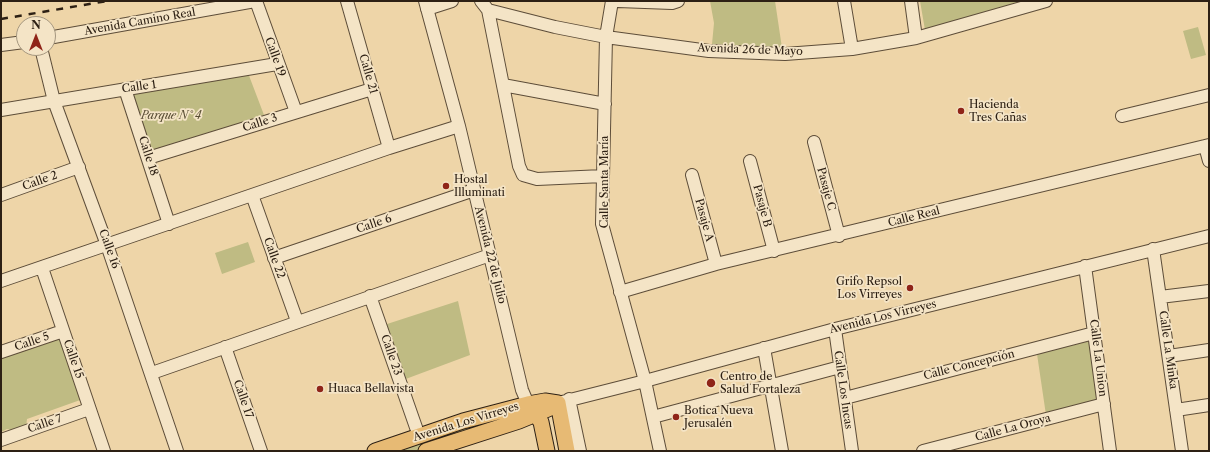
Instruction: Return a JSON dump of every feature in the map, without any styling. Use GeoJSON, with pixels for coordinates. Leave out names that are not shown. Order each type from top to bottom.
{"type":"FeatureCollection","features":[{"type":"Feature","properties":{"kind":"main road","name":"Avenida Los Virreyes"},"geometry":{"type":"LineString","coordinates":[[375,451],[463,421],[532,409],[548,409],[563,401]]}},
{"type":"Feature","properties":{"kind":"main road"},"geometry":{"type":"LineString","coordinates":[[563,401],[567,451]]}},
{"type":"Feature","properties":{"kind":"main road","name":"Avenida Los Virreyes"},"geometry":{"type":"LineString","coordinates":[[426,451],[453,447],[532,409]]}},
{"type":"Feature","properties":{"kind":"main road"},"geometry":{"type":"LineString","coordinates":[[532,409],[541,422],[547,451]]}},
{"type":"Feature","properties":{"kind":"street","name":"Avenida Camino Real"},"geometry":{"type":"LineString","coordinates":[[56,37],[256,1]]}},
{"type":"Feature","properties":{"kind":"street","name":"Calle 19"},"geometry":{"type":"LineString","coordinates":[[256,1],[277,64],[296,112]]}},
{"type":"Feature","properties":{"kind":"street","name":"Calle 21"},"geometry":{"type":"LineString","coordinates":[[347,1],[389,148]]}},
{"type":"Feature","properties":{"kind":"street"},"geometry":{"type":"LineString","coordinates":[[426,5],[452,1]]}},
{"type":"Feature","properties":{"kind":"street","name":"Calle Santa María"},"geometry":{"type":"LineString","coordinates":[[612,1],[606,37],[602,224],[645,381],[660,451]]}},
{"type":"Feature","properties":{"kind":"street"},"geometry":{"type":"LineString","coordinates":[[618,1],[672,3],[678,1]]}},
{"type":"Feature","properties":{"kind":"street"},"geometry":{"type":"LineString","coordinates":[[844,1],[852,49]]}},
{"type":"Feature","properties":{"kind":"street"},"geometry":{"type":"LineString","coordinates":[[911,1],[916,38]]}},
{"type":"Feature","properties":{"kind":"street","name":"Avenida 26 de Mayo"},"geometry":{"type":"LineString","coordinates":[[485,5],[555,27],[606,37],[709,51],[785,54],[852,49],[916,38],[1046,1]]}},
{"type":"Feature","properties":{"kind":"street","name":"Avenida 22 de Julio"},"geometry":{"type":"LineString","coordinates":[[426,5],[459,126],[522,390],[532,409]]}},
{"type":"Feature","properties":{"kind":"street"},"geometry":{"type":"LineString","coordinates":[[485,5],[503,84],[519,166],[523,175],[537,179],[603,176]]}},
{"type":"Feature","properties":{"kind":"street"},"geometry":{"type":"LineString","coordinates":[[1,45],[16,43]]}},
{"type":"Feature","properties":{"kind":"street","name":"Calle 16"},"geometry":{"type":"LineString","coordinates":[[43,56],[54,101],[152,373],[172,450]]}},
{"type":"Feature","properties":{"kind":"street","name":"Calle 1"},"geometry":{"type":"LineString","coordinates":[[1,110],[125,88],[277,64]]}},
{"type":"Feature","properties":{"kind":"street"},"geometry":{"type":"LineString","coordinates":[[503,84],[605,104]]}},
{"type":"Feature","properties":{"kind":"street","name":"Calle 18"},"geometry":{"type":"LineString","coordinates":[[125,88],[169,224]]}},
{"type":"Feature","properties":{"kind":"street","name":"Calle 3"},"geometry":{"type":"LineString","coordinates":[[148,158],[372,89]]}},
{"type":"Feature","properties":{"kind":"street"},"geometry":{"type":"LineString","coordinates":[[1122,116],[1209,95]]}},
{"type":"Feature","properties":{"kind":"street"},"geometry":{"type":"LineString","coordinates":[[1,282],[389,148],[459,126]]}},
{"type":"Feature","properties":{"kind":"street","name":"Pasaje C"},"geometry":{"type":"LineString","coordinates":[[814,142],[839,236]]}},
{"type":"Feature","properties":{"kind":"street"},"geometry":{"type":"LineString","coordinates":[[1207,146],[1209,161]]}},
{"type":"Feature","properties":{"kind":"street","name":"Calle Real"},"geometry":{"type":"LineString","coordinates":[[620,292],[716,264],[839,236],[1207,146]]}},
{"type":"Feature","properties":{"kind":"street","name":"Pasaje B"},"geometry":{"type":"LineString","coordinates":[[750,161],[774,251]]}},
{"type":"Feature","properties":{"kind":"street","name":"Calle 2"},"geometry":{"type":"LineString","coordinates":[[1,195],[79,167]]}},
{"type":"Feature","properties":{"kind":"street","name":"Pasaje A"},"geometry":{"type":"LineString","coordinates":[[692,175],[716,264]]}},
{"type":"Feature","properties":{"kind":"street","name":"Calle 6"},"geometry":{"type":"LineString","coordinates":[[274,258],[474,190]]}},
{"type":"Feature","properties":{"kind":"street","name":"Calle 22"},"geometry":{"type":"LineString","coordinates":[[252,195],[297,321]]}},
{"type":"Feature","properties":{"kind":"street","name":"Avenida Los Virreyes"},"geometry":{"type":"LineString","coordinates":[[563,401],[645,381],[764,348],[1209,236]]}},
{"type":"Feature","properties":{"kind":"street","name":"Calle La Minka"},"geometry":{"type":"LineString","coordinates":[[1154,249],[1182,451]]}},
{"type":"Feature","properties":{"kind":"street"},"geometry":{"type":"LineString","coordinates":[[152,373],[297,321],[490,255]]}},
{"type":"Feature","properties":{"kind":"street","name":"Calle La Union"},"geometry":{"type":"LineString","coordinates":[[1086,266],[1110,451]]}},
{"type":"Feature","properties":{"kind":"street","name":"Calle 15"},"geometry":{"type":"LineString","coordinates":[[42,268],[104,451]]}},
{"type":"Feature","properties":{"kind":"street"},"geometry":{"type":"LineString","coordinates":[[1160,297],[1209,291]]}},
{"type":"Feature","properties":{"kind":"street","name":"Calle 23"},"geometry":{"type":"LineString","coordinates":[[370,296],[419,436]]}},
{"type":"Feature","properties":{"kind":"street","name":"Calle Los Incas"},"geometry":{"type":"LineString","coordinates":[[835,330],[852,451]]}},
{"type":"Feature","properties":{"kind":"street","name":"Calle 5"},"geometry":{"type":"LineString","coordinates":[[1,352],[63,331]]}},
{"type":"Feature","properties":{"kind":"street","name":"Calle Concepción"},"geometry":{"type":"LineString","coordinates":[[844,398],[1094,334]]}},
{"type":"Feature","properties":{"kind":"street","name":"Calle 17"},"geometry":{"type":"LineString","coordinates":[[225,347],[261,451]]}},
{"type":"Feature","properties":{"kind":"street"},"geometry":{"type":"LineString","coordinates":[[764,348],[782,451]]}},
{"type":"Feature","properties":{"kind":"street"},"geometry":{"type":"LineString","coordinates":[[1169,356],[1209,350]]}},
{"type":"Feature","properties":{"kind":"street"},"geometry":{"type":"LineString","coordinates":[[653,417],[840,367]]}},
{"type":"Feature","properties":{"kind":"street"},"geometry":{"type":"LineString","coordinates":[[563,401],[580,451]]}},
{"type":"Feature","properties":{"kind":"street","name":"Calle La Oroya"},"geometry":{"type":"LineString","coordinates":[[923,451],[1104,404]]}},
{"type":"Feature","properties":{"kind":"street"},"geometry":{"type":"LineString","coordinates":[[1176,410],[1209,405]]}},
{"type":"Feature","properties":{"kind":"street","name":"Calle 7"},"geometry":{"type":"LineString","coordinates":[[1,440],[89,409]]}},
{"type":"Feature","properties":{"kind":"green space"},"geometry":{"type":"Polygon","coordinates":[[[710,1],[775,1],[782,48],[712,44],[714,23],[710,1]]]}},
{"type":"Feature","properties":{"kind":"green space"},"geometry":{"type":"Polygon","coordinates":[[[920,1],[1033,1],[925,30],[920,1]]]}},
{"type":"Feature","properties":{"kind":"green space"},"geometry":{"type":"Polygon","coordinates":[[[1198,27],[1206,55],[1191,59],[1183,31],[1198,27]]]}},
{"type":"Feature","properties":{"kind":"green space","name":"Parque N° 4"},"geometry":{"type":"Polygon","coordinates":[[[248,73],[264,115],[153,152],[131,92],[248,73]]]}},
{"type":"Feature","properties":{"kind":"green space"},"geometry":{"type":"Polygon","coordinates":[[[248,242],[255,262],[222,274],[215,253],[248,242]]]}},
{"type":"Feature","properties":{"kind":"green space"},"geometry":{"type":"Polygon","coordinates":[[[458,301],[470,355],[403,380],[384,325],[458,301]]]}},
{"type":"Feature","properties":{"kind":"green space"},"geometry":{"type":"Polygon","coordinates":[[[60,335],[83,399],[27,419],[26,427],[16,431],[7,429],[1,432],[1,356],[60,335]]]}},
{"type":"Feature","properties":{"kind":"green space"},"geometry":{"type":"Polygon","coordinates":[[[1090,342],[1098,402],[1046,415],[1037,354],[1090,342]]]}},
{"type":"Feature","properties":{"kind":"green space"},"geometry":{"type":"Polygon","coordinates":[[[502,413],[505,421],[416,451],[393,451],[502,413]]]}},
{"type":"Feature","properties":{"kind":"railway"},"geometry":{"type":"LineString","coordinates":[[1,19],[107,1]]}},
{"type":"Feature","properties":{"kind":"place","name":"Hacienda Tres Cañas"},"geometry":{"type":"Point","coordinates":[961,111]}},
{"type":"Feature","properties":{"kind":"place","name":"Hostal Illuminati"},"geometry":{"type":"Point","coordinates":[446,186]}},
{"type":"Feature","properties":{"kind":"place","name":"Grifo Repsol Los Virreyes"},"geometry":{"type":"Point","coordinates":[910,288]}},
{"type":"Feature","properties":{"kind":"place","name":"Centro de Salud Fortaleza"},"geometry":{"type":"Point","coordinates":[711,383]}},
{"type":"Feature","properties":{"kind":"place","name":"Huaca Bellavista"},"geometry":{"type":"Point","coordinates":[320,389]}},
{"type":"Feature","properties":{"kind":"place","name":"Botica Nueva Jerusalén"},"geometry":{"type":"Point","coordinates":[676,417]}}]}
